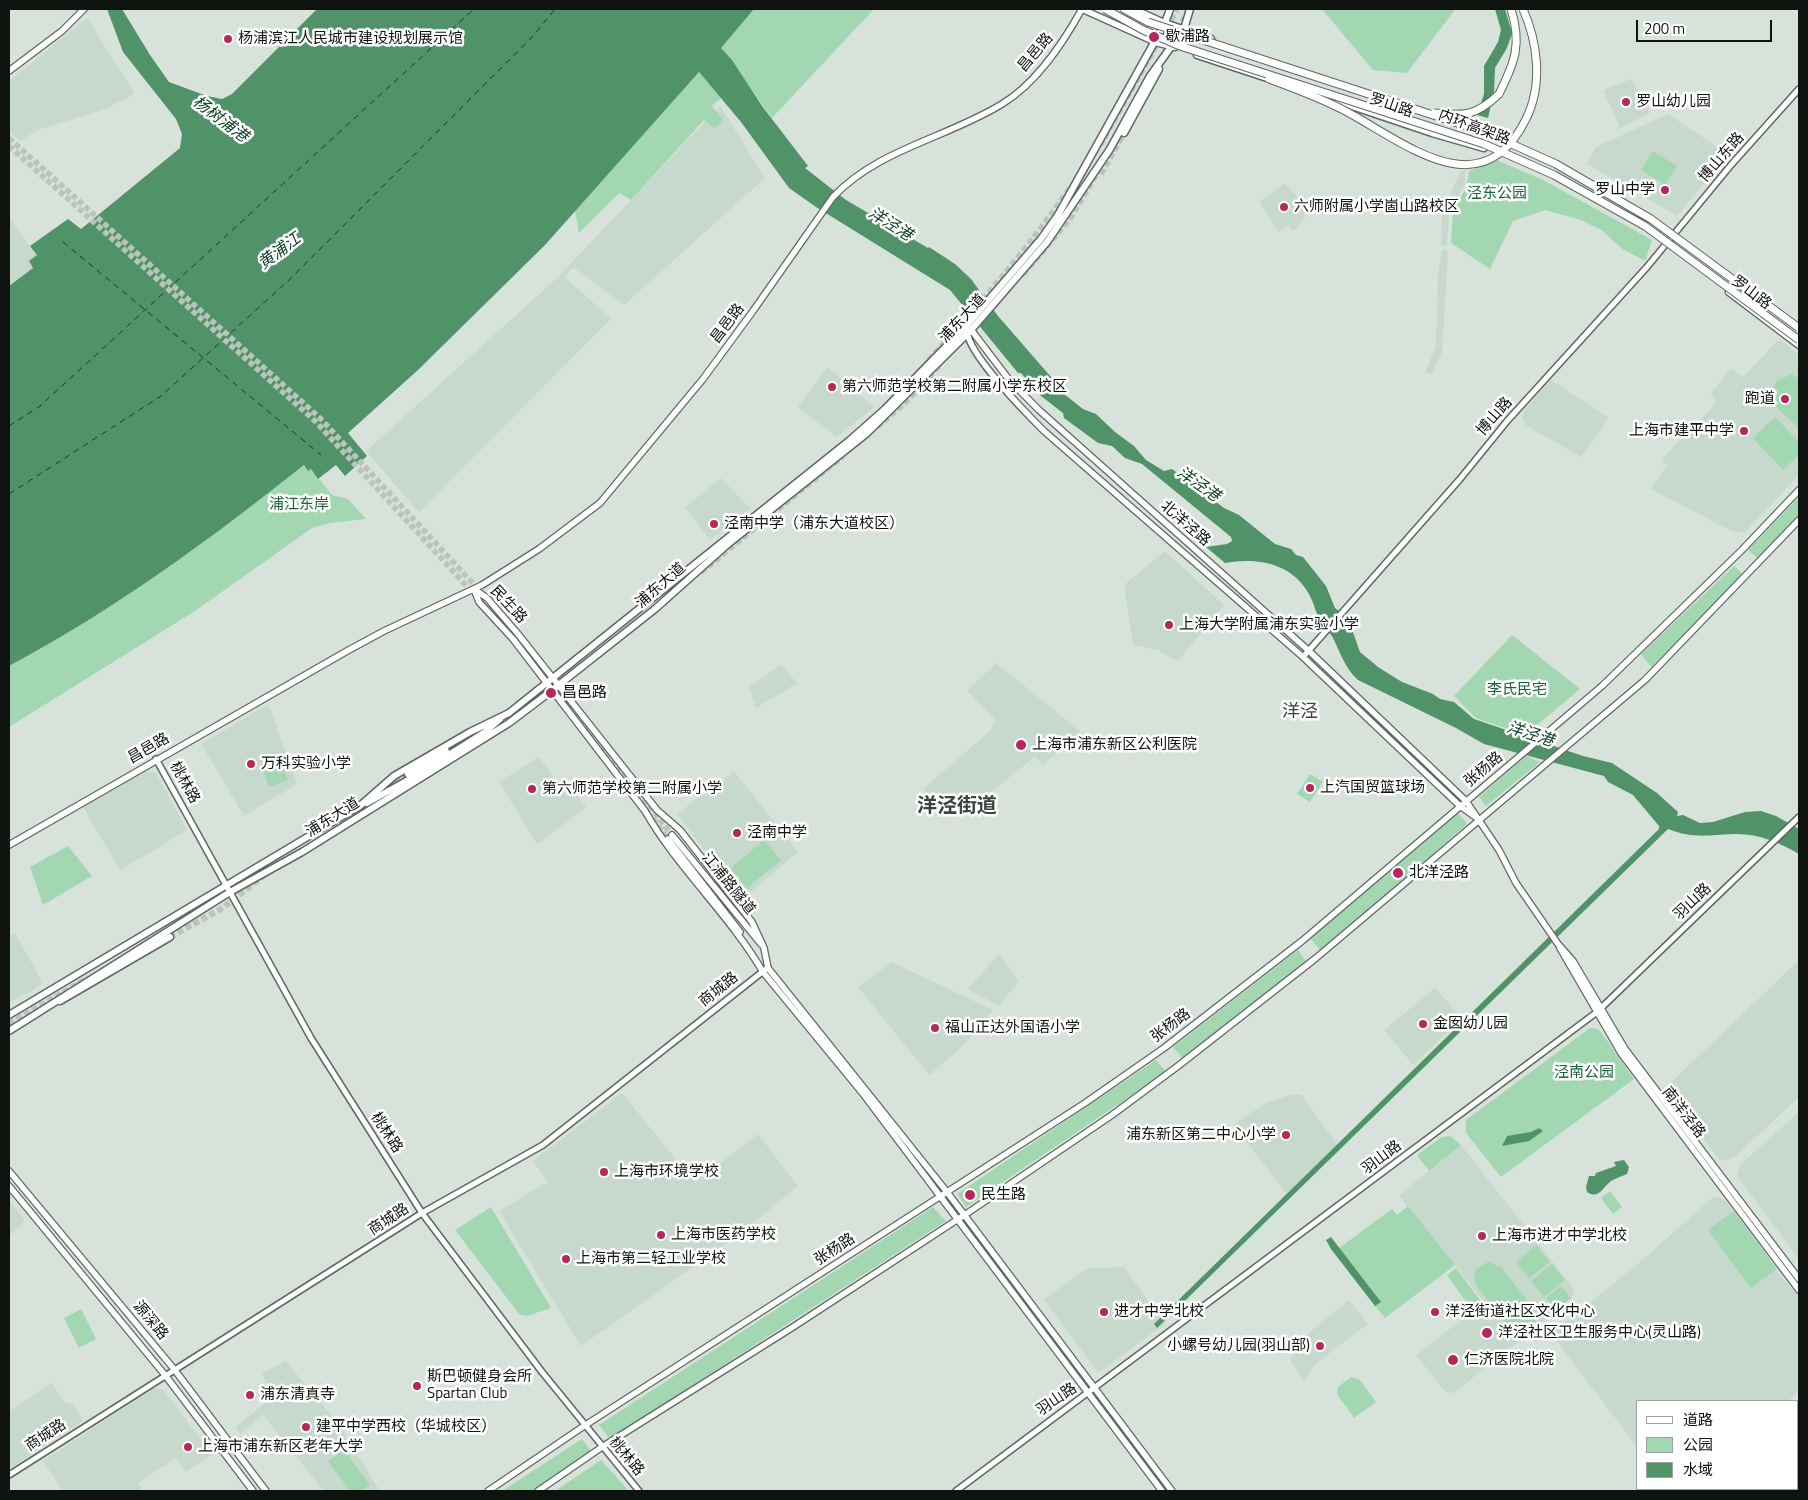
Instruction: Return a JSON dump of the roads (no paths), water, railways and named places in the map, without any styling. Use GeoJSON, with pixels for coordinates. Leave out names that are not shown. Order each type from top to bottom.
{"type":"FeatureCollection","features":[{"type":"Feature","properties":{"kind":"highway","name":"内环高架路"},"geometry":{"type":"LineString","coordinates":[[1105,9],[1176,46],[1484,144],[1554,175],[1645,226],[1799,340]]}},
{"type":"Feature","properties":{"kind":"highway","name":"内环高架路"},"geometry":{"type":"LineString","coordinates":[[1124,9],[1157,25],[1485,132],[1556,164],[1651,219],[1799,327]]}},
{"type":"Feature","properties":{"kind":"highway"},"geometry":{"type":"LineString","coordinates":[[1419,111],[1462,116],[1484,108],[1499,94],[1510,72],[1518,48],[1516,26],[1511,9]]}},
{"type":"Feature","properties":{"kind":"highway"},"geometry":{"type":"LineString","coordinates":[[1176,46],[1316,97],[1426,156],[1456,165],[1473,165],[1488,161],[1508,148],[1517,137],[1530,112],[1536,78],[1536,62],[1529,23],[1523,9]]}},
{"type":"Feature","properties":{"kind":"main road"},"geometry":{"type":"LineString","coordinates":[[9,71],[62,31],[84,9]]}},
{"type":"Feature","properties":{"kind":"main road","name":"罗山路"},"geometry":{"type":"LineString","coordinates":[[1082,9],[1155,42],[1176,46],[1432,133],[1483,147],[1553,178],[1644,228],[1799,345]]}},
{"type":"Feature","properties":{"kind":"main road","name":"昌邑路"},"geometry":{"type":"LineString","coordinates":[[9,845],[156,759],[384,631],[474,589],[539,549],[600,503],[691,394],[833,197],[857,175],[888,157],[1003,104],[1050,59],[1082,9]]}},
{"type":"Feature","properties":{"kind":"main road","name":"罗山路"},"geometry":{"type":"LineString","coordinates":[[1134,9],[1165,24],[1486,129],[1557,161],[1652,216],[1799,327]]}},
{"type":"Feature","properties":{"kind":"main road","name":"浦东大道"},"geometry":{"type":"LineString","coordinates":[[994,299],[1058,215],[1165,24],[1170,9]]}},
{"type":"Feature","properties":{"kind":"main road","name":"浦东大道"},"geometry":{"type":"LineString","coordinates":[[9,1031],[54,1003],[67,992],[230,892],[302,852],[470,748],[555,688],[655,609],[728,544],[866,434],[970,327],[1063,220],[1110,149],[1150,76],[1176,46],[1190,9]]}},
{"type":"Feature","properties":{"kind":"main road"},"geometry":{"type":"LineString","coordinates":[[1124,134],[1162,63]]}},
{"type":"Feature","properties":{"kind":"main road","name":"浦东大道"},"geometry":{"type":"LineString","coordinates":[[9,1015],[361,805],[394,776],[470,732],[505,715],[550,681],[885,409],[970,327]]}},
{"type":"Feature","properties":{"kind":"main road","name":"北洋泾路"},"geometry":{"type":"LineString","coordinates":[[970,327],[1010,381],[1038,410],[1309,651],[1466,801],[1481,820]]}},
{"type":"Feature","properties":{"kind":"main road","name":"北洋泾路"},"geometry":{"type":"LineString","coordinates":[[970,327],[974,348],[1014,400],[1044,431],[1302,657],[1460,806],[1481,820]]}},
{"type":"Feature","properties":{"kind":"main road","name":"张杨路"},"geometry":{"type":"LineString","coordinates":[[488,1491],[584,1426],[1085,1103],[1164,1048],[1302,941],[1602,686],[1742,550],[1799,490]]}},
{"type":"Feature","properties":{"kind":"main road"},"geometry":{"type":"LineString","coordinates":[[538,1491],[602,1447],[793,1327],[963,1216],[1112,1115],[1178,1066],[1316,958],[1567,748],[1645,680],[1799,520]]}},
{"type":"Feature","properties":{"kind":"main road","name":"民生路"},"geometry":{"type":"LineString","coordinates":[[474,589],[479,602],[550,681],[645,811],[660,836],[864,1095],[941,1196],[956,1219],[1172,1491]]}},
{"type":"Feature","properties":{"kind":"main road","name":"民生路"},"geometry":{"type":"LineString","coordinates":[[555,688],[657,810],[673,823],[698,852],[752,922],[764,948],[765,970],[947,1192],[1093,1390],[1162,1491]]}},
{"type":"Feature","properties":{"kind":"main road"},"geometry":{"type":"LineString","coordinates":[[408,774],[505,715]]}},
{"type":"Feature","properties":{"kind":"main road"},"geometry":{"type":"LineString","coordinates":[[361,805],[376,799],[426,770],[485,732],[505,715]]}},
{"type":"Feature","properties":{"kind":"main road","name":"南洋泾路"},"geometry":{"type":"LineString","coordinates":[[1481,820],[1500,850],[1512,876],[1625,1049],[1799,1279]]}},
{"type":"Feature","properties":{"kind":"main road","name":"江浦路隧道"},"geometry":{"type":"LineString","coordinates":[[748,946],[727,912],[670,837],[764,948]]}},
{"type":"Feature","properties":{"kind":"main road"},"geometry":{"type":"LineString","coordinates":[[54,1003],[88,986],[170,937]]}},
{"type":"Feature","properties":{"kind":"main road"},"geometry":{"type":"LineString","coordinates":[[88,986],[97,974]]}},
{"type":"Feature","properties":{"kind":"main road","name":"南洋泾路"},"geometry":{"type":"LineString","coordinates":[[1599,1010],[1621,1053],[1799,1290]]}},
{"type":"Feature","properties":{"kind":"main road","name":"源深路"},"geometry":{"type":"LineString","coordinates":[[9,1171],[174,1369],[266,1491]]}},
{"type":"Feature","properties":{"kind":"main road","name":"源深路"},"geometry":{"type":"LineString","coordinates":[[9,1186],[166,1375],[253,1491]]}},
{"type":"Feature","properties":{"kind":"street","name":"博山东路"},"geometry":{"type":"LineString","coordinates":[[1665,244],[1799,89]]}},
{"type":"Feature","properties":{"kind":"street","name":"博山路"},"geometry":{"type":"LineString","coordinates":[[1302,657],[1665,244]]}},
{"type":"Feature","properties":{"kind":"street","name":"桃林路"},"geometry":{"type":"LineString","coordinates":[[156,759],[311,1038],[422,1214],[584,1426],[639,1491]]}},
{"type":"Feature","properties":{"kind":"street","name":"羽山路"},"geometry":{"type":"LineString","coordinates":[[956,1491],[1035,1430],[1093,1390],[1233,1282],[1599,1010],[1797,819]]}},
{"type":"Feature","properties":{"kind":"street","name":"商城路"},"geometry":{"type":"LineString","coordinates":[[9,1475],[422,1214],[543,1145],[765,970]]}},
{"type":"Feature","properties":{"kind":"water"},"geometry":{"type":"Polygon","coordinates":[[[107,9],[122,9],[169,82],[207,96],[222,99],[232,94],[317,9],[754,9],[721,48],[732,60],[762,106],[808,166],[805,168],[846,200],[955,264],[971,279],[998,316],[1051,377],[1059,390],[1083,409],[1096,414],[1115,432],[1134,446],[1146,460],[1164,471],[1172,469],[1224,508],[1239,515],[1275,544],[1291,549],[1296,555],[1303,557],[1326,586],[1335,608],[1348,618],[1360,652],[1378,667],[1402,682],[1433,694],[1440,699],[1454,702],[1474,719],[1583,756],[1612,763],[1657,793],[1678,812],[1677,816],[1683,815],[1700,823],[1713,822],[1745,812],[1761,811],[1776,816],[1799,829],[1799,854],[1776,842],[1751,835],[1693,835],[1668,829],[1157,1328],[1154,1324],[1659,829],[1659,826],[1633,795],[1608,782],[1604,776],[1484,744],[1456,728],[1358,680],[1346,666],[1332,636],[1321,622],[1309,594],[1293,575],[1283,569],[1261,562],[1237,561],[1225,563],[1206,547],[1227,544],[1232,541],[1231,537],[1142,464],[1125,458],[1112,446],[1098,443],[1064,418],[1063,413],[1041,396],[1021,373],[1018,373],[950,290],[816,207],[789,188],[741,122],[699,72],[545,245],[418,370],[348,433],[367,456],[345,476],[336,465],[318,479],[311,469],[308,471],[304,465],[233,520],[161,572],[86,621],[9,666],[9,286],[33,268],[29,261],[37,255],[30,246],[68,219],[81,229],[180,148],[182,134],[176,119],[123,52],[107,9]]]}},
{"type":"Feature","properties":{"kind":"water"},"geometry":{"type":"Polygon","coordinates":[[[1495,9],[1505,9],[1512,33],[1507,48],[1495,68],[1494,92],[1488,118],[1477,115],[1484,94],[1484,66],[1498,42],[1501,30],[1495,9]]]}},
{"type":"Feature","properties":{"kind":"water"},"geometry":{"type":"Polygon","coordinates":[[[1539,1128],[1543,1131],[1529,1141],[1502,1146],[1507,1136],[1531,1132],[1539,1128]]]}},
{"type":"Feature","properties":{"kind":"water"},"geometry":{"type":"Polygon","coordinates":[[[1624,1160],[1629,1167],[1627,1174],[1611,1181],[1598,1194],[1587,1192],[1586,1187],[1589,1176],[1595,1176],[1596,1173],[1616,1166],[1614,1162],[1624,1160]]]}},
{"type":"Feature","properties":{"kind":"water"},"geometry":{"type":"Polygon","coordinates":[[[1331,1237],[1381,1302],[1375,1306],[1331,1249],[1326,1240],[1331,1237]]]}},
{"type":"Feature","properties":{"kind":"tunnel"},"geometry":{"type":"LineString","coordinates":[[1100,145],[1177,9]]}},
{"type":"Feature","properties":{"kind":"tunnel"},"geometry":{"type":"LineString","coordinates":[[1169,45],[1185,17]]}},
{"type":"Feature","properties":{"kind":"tunnel"},"geometry":{"type":"LineString","coordinates":[[1101,174],[1124,133]]}},
{"type":"Feature","properties":{"kind":"tunnel"},"geometry":{"type":"LineString","coordinates":[[9,138],[320,418],[479,590]]}},
{"type":"Feature","properties":{"kind":"tunnel"},"geometry":{"type":"LineString","coordinates":[[9,146],[315,421],[473,593]]}},
{"type":"Feature","properties":{"kind":"tunnel"},"geometry":{"type":"LineString","coordinates":[[1023,274],[1069,220],[1101,167]]}},
{"type":"Feature","properties":{"kind":"tunnel"},"geometry":{"type":"LineString","coordinates":[[929,360],[1002,276],[1070,188]]}},
{"type":"Feature","properties":{"kind":"tunnel"},"geometry":{"type":"LineString","coordinates":[[877,427],[905,403],[941,364]]}},
{"type":"Feature","properties":{"kind":"tunnel"},"geometry":{"type":"LineString","coordinates":[[701,572],[843,456]]}},
{"type":"Feature","properties":{"kind":"tunnel"},"geometry":{"type":"LineString","coordinates":[[529,652],[672,835]]}},
{"type":"Feature","properties":{"kind":"tunnel"},"geometry":{"type":"LineString","coordinates":[[524,704],[571,667]]}},
{"type":"Feature","properties":{"kind":"tunnel"},"geometry":{"type":"LineString","coordinates":[[379,791],[408,774]]}},
{"type":"Feature","properties":{"kind":"tunnel"},"geometry":{"type":"LineString","coordinates":[[653,819],[668,839]]}},
{"type":"Feature","properties":{"kind":"tunnel"},"geometry":{"type":"LineString","coordinates":[[170,937],[221,909],[266,874]]}},
{"type":"Feature","properties":{"kind":"tunnel"},"geometry":{"type":"LineString","coordinates":[[9,1024],[88,978]]}},
{"type":"Feature","properties":{"kind":"place","name":"歇浦路"},"geometry":{"type":"Point","coordinates":[1154,37]}},
{"type":"Feature","properties":{"kind":"place","name":"杨浦滨江人民城市建设规划展示馆"},"geometry":{"type":"Point","coordinates":[228,39]}},
{"type":"Feature","properties":{"kind":"place","name":"罗山幼儿园"},"geometry":{"type":"Point","coordinates":[1626,102]}},
{"type":"Feature","properties":{"kind":"place","name":"罗山中学"},"geometry":{"type":"Point","coordinates":[1665,190]}},
{"type":"Feature","properties":{"kind":"place","name":"六师附属小学崮山路校区"},"geometry":{"type":"Point","coordinates":[1284,207]}},
{"type":"Feature","properties":{"kind":"place","name":"第六师范学校第二附属小学东校区"},"geometry":{"type":"Point","coordinates":[832,387]}},
{"type":"Feature","properties":{"kind":"place","name":"跑道"},"geometry":{"type":"Point","coordinates":[1785,399]}},
{"type":"Feature","properties":{"kind":"place","name":"上海市建平中学"},"geometry":{"type":"Point","coordinates":[1744,431]}},
{"type":"Feature","properties":{"kind":"place","name":"泾南中学（浦东大道校区）"},"geometry":{"type":"Point","coordinates":[714,524]}},
{"type":"Feature","properties":{"kind":"place","name":"上海大学附属浦东实验小学"},"geometry":{"type":"Point","coordinates":[1169,625]}},
{"type":"Feature","properties":{"kind":"place","name":"昌邑路"},"geometry":{"type":"Point","coordinates":[551,693]}},
{"type":"Feature","properties":{"kind":"place","name":"上海市浦东新区公利医院"},"geometry":{"type":"Point","coordinates":[1021,745]}},
{"type":"Feature","properties":{"kind":"place","name":"万科实验小学"},"geometry":{"type":"Point","coordinates":[251,764]}},
{"type":"Feature","properties":{"kind":"place","name":"上汽国贸篮球场"},"geometry":{"type":"Point","coordinates":[1310,788]}},
{"type":"Feature","properties":{"kind":"place","name":"第六师范学校第二附属小学"},"geometry":{"type":"Point","coordinates":[532,789]}},
{"type":"Feature","properties":{"kind":"place","name":"泾南中学"},"geometry":{"type":"Point","coordinates":[737,833]}},
{"type":"Feature","properties":{"kind":"place","name":"北洋泾路"},"geometry":{"type":"Point","coordinates":[1398,873]}},
{"type":"Feature","properties":{"kind":"place","name":"金囡幼儿园"},"geometry":{"type":"Point","coordinates":[1423,1024]}},
{"type":"Feature","properties":{"kind":"place","name":"福山正达外国语小学"},"geometry":{"type":"Point","coordinates":[935,1028]}},
{"type":"Feature","properties":{"kind":"place","name":"浦东新区第二中心小学"},"geometry":{"type":"Point","coordinates":[1286,1135]}},
{"type":"Feature","properties":{"kind":"place","name":"上海市环境学校"},"geometry":{"type":"Point","coordinates":[604,1172]}},
{"type":"Feature","properties":{"kind":"place","name":"民生路"},"geometry":{"type":"Point","coordinates":[970,1195]}},
{"type":"Feature","properties":{"kind":"place","name":"上海市医药学校"},"geometry":{"type":"Point","coordinates":[661,1235]}},
{"type":"Feature","properties":{"kind":"place","name":"上海市进才中学北校"},"geometry":{"type":"Point","coordinates":[1482,1236]}},
{"type":"Feature","properties":{"kind":"place","name":"上海市第二轻工业学校"},"geometry":{"type":"Point","coordinates":[566,1259]}},
{"type":"Feature","properties":{"kind":"place","name":"进才中学北校"},"geometry":{"type":"Point","coordinates":[1104,1312]}},
{"type":"Feature","properties":{"kind":"place","name":"洋泾街道社区文化中心"},"geometry":{"type":"Point","coordinates":[1435,1312]}},
{"type":"Feature","properties":{"kind":"place","name":"洋泾社区卫生服务中心(灵山路)"},"geometry":{"type":"Point","coordinates":[1487,1333]}},
{"type":"Feature","properties":{"kind":"place","name":"小螺号幼儿园(羽山部)"},"geometry":{"type":"Point","coordinates":[1320,1346]}},
{"type":"Feature","properties":{"kind":"place","name":"仁济医院北院"},"geometry":{"type":"Point","coordinates":[1453,1360]}},
{"type":"Feature","properties":{"kind":"place","name":"斯巴顿健身会所 Spartan Club"},"geometry":{"type":"Point","coordinates":[417,1386]}},
{"type":"Feature","properties":{"kind":"place","name":"浦东清真寺"},"geometry":{"type":"Point","coordinates":[250,1395]}},
{"type":"Feature","properties":{"kind":"place","name":"建平中学西校（华城校区）"},"geometry":{"type":"Point","coordinates":[306,1427]}},
{"type":"Feature","properties":{"kind":"place","name":"上海市浦东新区老年大学"},"geometry":{"type":"Point","coordinates":[188,1447]}},
{"type":"Feature","properties":{"kind":"district","name":"洋泾"},"geometry":{"type":"Point","coordinates":[1300,713]}},
{"type":"Feature","properties":{"kind":"district","name":"洋泾街道"},"geometry":{"type":"Point","coordinates":[957,807]}},
{"type":"Feature","properties":{"kind":"water label","name":"杨树浦港"},"geometry":{"type":"Point","coordinates":[220,120]}},
{"type":"Feature","properties":{"kind":"water label","name":"洋泾港"},"geometry":{"type":"Point","coordinates":[890,225]}},
{"type":"Feature","properties":{"kind":"water label","name":"黄浦江"},"geometry":{"type":"Point","coordinates":[280,252]}},
{"type":"Feature","properties":{"kind":"water label","name":"洋泾港"},"geometry":{"type":"Point","coordinates":[1198,485]}},
{"type":"Feature","properties":{"kind":"water label","name":"洋泾港"},"geometry":{"type":"Point","coordinates":[1530,735]}},
{"type":"Feature","properties":{"kind":"park label","name":"泾东公园"},"geometry":{"type":"Point","coordinates":[1497,194]}},
{"type":"Feature","properties":{"kind":"park label","name":"浦江东岸"},"geometry":{"type":"Point","coordinates":[299,505]}},
{"type":"Feature","properties":{"kind":"park label","name":"李氏民宅"},"geometry":{"type":"Point","coordinates":[1517,690]}},
{"type":"Feature","properties":{"kind":"park label","name":"泾南公园"},"geometry":{"type":"Point","coordinates":[1584,1073]}}]}
